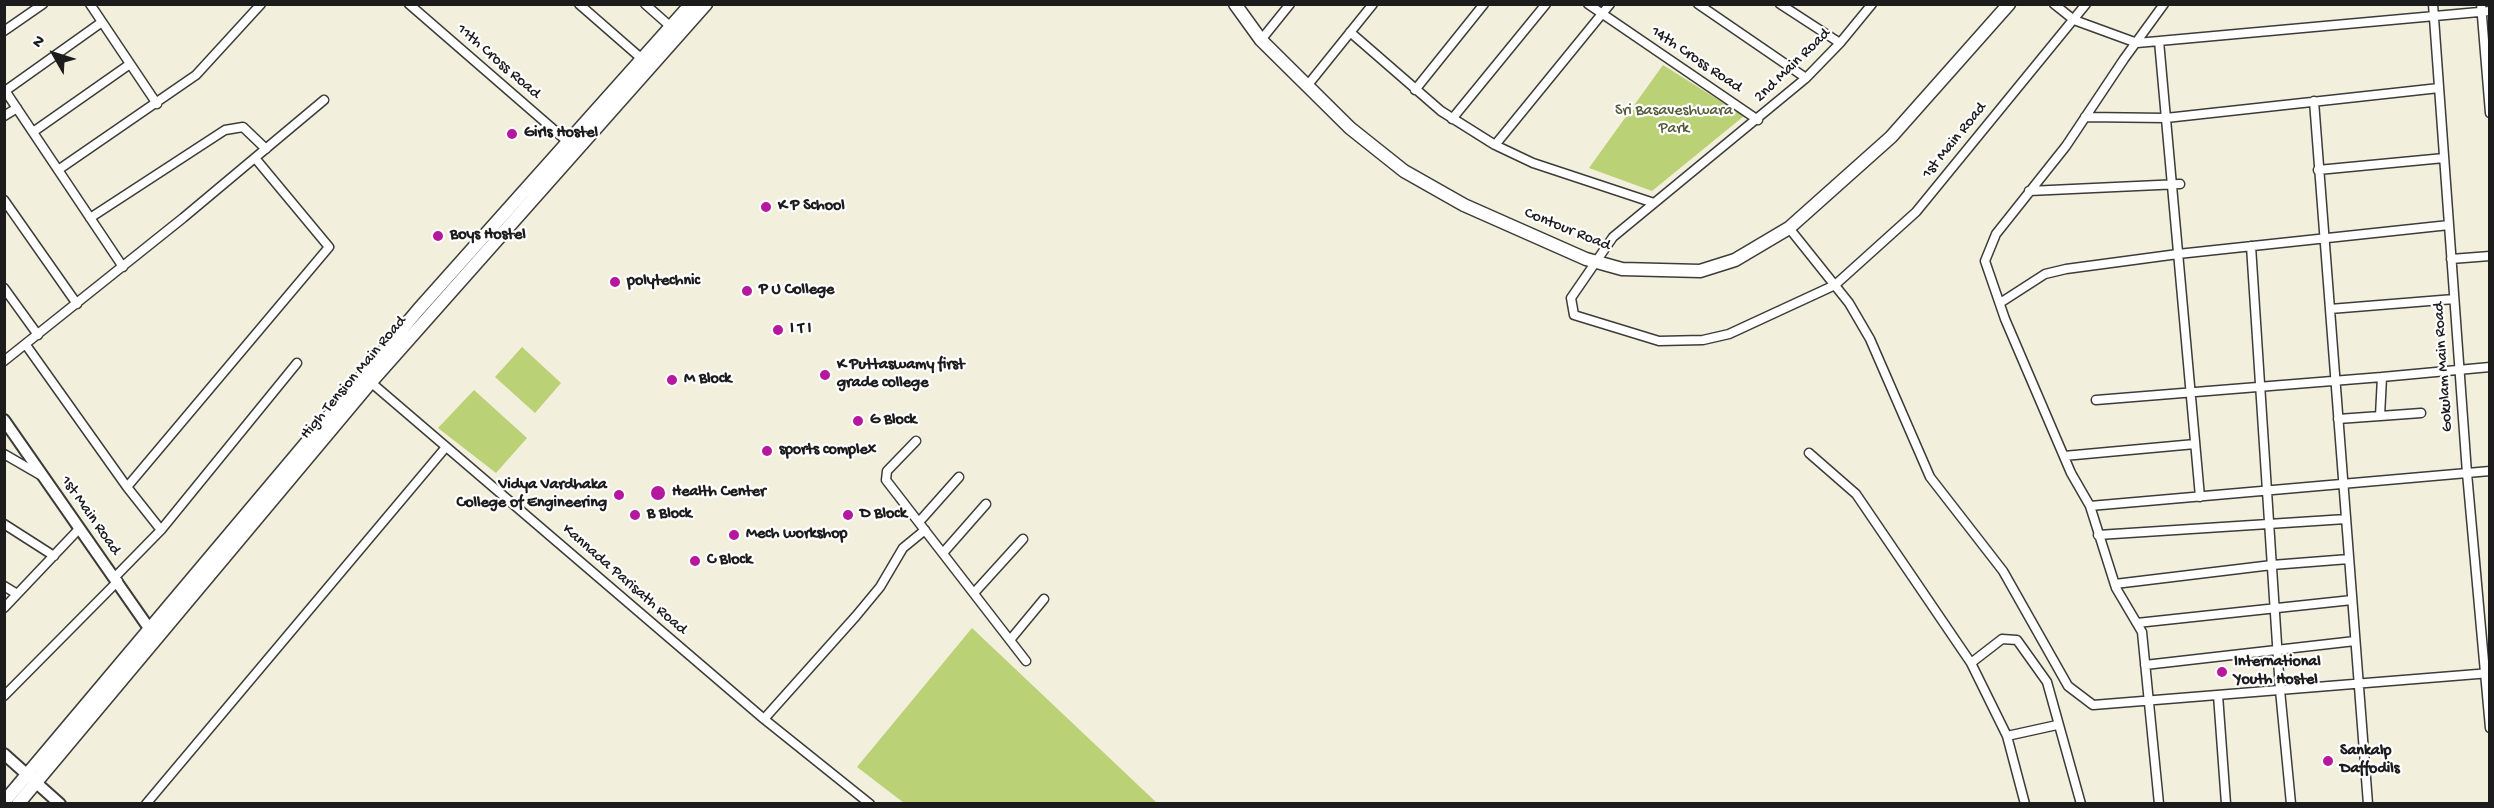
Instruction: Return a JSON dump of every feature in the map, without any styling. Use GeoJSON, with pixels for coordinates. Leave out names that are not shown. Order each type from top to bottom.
{"type":"FeatureCollection","features":[{"type":"Feature","properties":{"kind":"main road"},"geometry":{"type":"LineString","coordinates":[[367,378],[568,142],[691,4]]}},
{"type":"Feature","properties":{"kind":"main road","name":"High Tension Main Road"},"geometry":{"type":"LineString","coordinates":[[31,777],[367,378],[706,4]]}},
{"type":"Feature","properties":{"kind":"main road","name":"Contour Road"},"geometry":{"type":"LineString","coordinates":[[1234,4],[1261,40],[1306,86],[1350,128],[1404,171],[1464,205],[1594,261],[1622,269],[1701,271],[1735,260],[1789,228],[1891,137],[2009,4]]}},
{"type":"Feature","properties":{"kind":"main road"},"geometry":{"type":"LineString","coordinates":[[4,802],[31,777]]}},
{"type":"Feature","properties":{"kind":"main road"},"geometry":{"type":"LineString","coordinates":[[18,804],[31,777]]}},
{"type":"Feature","properties":{"kind":"street"},"geometry":{"type":"LineString","coordinates":[[4,31],[43,4]]}},
{"type":"Feature","properties":{"kind":"street"},"geometry":{"type":"LineString","coordinates":[[90,4],[157,104]]}},
{"type":"Feature","properties":{"kind":"street"},"geometry":{"type":"LineString","coordinates":[[58,170],[196,75],[261,4]]}},
{"type":"Feature","properties":{"kind":"street","name":"11th Cross Road"},"geometry":{"type":"LineString","coordinates":[[409,4],[568,142]]}},
{"type":"Feature","properties":{"kind":"street"},"geometry":{"type":"LineString","coordinates":[[579,4],[642,59]]}},
{"type":"Feature","properties":{"kind":"street"},"geometry":{"type":"LineString","coordinates":[[645,4],[671,27]]}},
{"type":"Feature","properties":{"kind":"street"},"geometry":{"type":"LineString","coordinates":[[1261,40],[1290,4]]}},
{"type":"Feature","properties":{"kind":"street"},"geometry":{"type":"LineString","coordinates":[[1306,86],[1373,4]]}},
{"type":"Feature","properties":{"kind":"street"},"geometry":{"type":"LineString","coordinates":[[1415,90],[1484,4]]}},
{"type":"Feature","properties":{"kind":"street"},"geometry":{"type":"LineString","coordinates":[[1452,119],[1546,4]]}},
{"type":"Feature","properties":{"kind":"street","name":"14th Cross Road"},"geometry":{"type":"LineString","coordinates":[[1588,4],[1758,120]]}},
{"type":"Feature","properties":{"kind":"street"},"geometry":{"type":"LineString","coordinates":[[1495,145],[1610,4]]}},
{"type":"Feature","properties":{"kind":"street"},"geometry":{"type":"LineString","coordinates":[[1698,4],[1806,78]]}},
{"type":"Feature","properties":{"kind":"street"},"geometry":{"type":"LineString","coordinates":[[1780,4],[1840,43]]}},
{"type":"Feature","properties":{"kind":"street","name":"2nd Main Road"},"geometry":{"type":"LineString","coordinates":[[1594,261],[1613,237],[1758,120],[1806,78],[1840,43],[1872,4]]}},
{"type":"Feature","properties":{"kind":"street"},"geometry":{"type":"LineString","coordinates":[[2054,4],[2074,20],[2137,43],[2434,17],[2484,9],[2490,113]]}},
{"type":"Feature","properties":{"kind":"street","name":"1st Main Road"},"geometry":{"type":"LineString","coordinates":[[1594,261],[1570,298],[1574,315],[1659,341],[1703,340],[1729,334],[1835,285],[1916,212],[2086,4]]}},
{"type":"Feature","properties":{"kind":"street"},"geometry":{"type":"LineString","coordinates":[[2159,804],[2142,632],[2115,584],[2090,506],[2064,456],[2000,303],[1985,261],[1996,234],[2066,146],[2164,4]]}},
{"type":"Feature","properties":{"kind":"street","name":"Gokulam Main Road"},"geometry":{"type":"LineString","coordinates":[[2433,4],[2467,473],[2487,674],[2490,728]]}},
{"type":"Feature","properties":{"kind":"street"},"geometry":{"type":"LineString","coordinates":[[102,22],[5,90],[123,267]]}},
{"type":"Feature","properties":{"kind":"street"},"geometry":{"type":"LineString","coordinates":[[1350,32],[1415,90],[1452,119],[1495,145],[1533,163],[1654,203]]}},
{"type":"Feature","properties":{"kind":"street"},"geometry":{"type":"LineString","coordinates":[[2159,40],[2166,118],[2176,184],[2178,254],[2200,496]]}},
{"type":"Feature","properties":{"kind":"street"},"geometry":{"type":"LineString","coordinates":[[33,132],[130,64]]}},
{"type":"Feature","properties":{"kind":"street"},"geometry":{"type":"LineString","coordinates":[[2085,117],[2208,116],[2439,88]]}},
{"type":"Feature","properties":{"kind":"street"},"geometry":{"type":"LineString","coordinates":[[4,361],[123,267],[324,100]]}},
{"type":"Feature","properties":{"kind":"street"},"geometry":{"type":"LineString","coordinates":[[2314,102],[2368,804]]}},
{"type":"Feature","properties":{"kind":"street"},"geometry":{"type":"LineString","coordinates":[[4,116],[17,108]]}},
{"type":"Feature","properties":{"kind":"street"},"geometry":{"type":"LineString","coordinates":[[90,219],[225,130],[243,127],[266,149]]}},
{"type":"Feature","properties":{"kind":"street"},"geometry":{"type":"LineString","coordinates":[[127,488],[329,247],[255,158]]}},
{"type":"Feature","properties":{"kind":"street"},"geometry":{"type":"LineString","coordinates":[[2319,170],[2444,158]]}},
{"type":"Feature","properties":{"kind":"street"},"geometry":{"type":"LineString","coordinates":[[2029,191],[2176,184]]}},
{"type":"Feature","properties":{"kind":"street"},"geometry":{"type":"LineString","coordinates":[[4,200],[77,304]]}},
{"type":"Feature","properties":{"kind":"street"},"geometry":{"type":"LineString","coordinates":[[2000,303],[2045,274],[2178,254],[2449,225]]}},
{"type":"Feature","properties":{"kind":"street"},"geometry":{"type":"LineString","coordinates":[[1789,228],[1849,303],[1870,339],[1930,477],[2003,571],[2068,686],[2093,705],[2487,674]]}},
{"type":"Feature","properties":{"kind":"street"},"geometry":{"type":"LineString","coordinates":[[2251,246],[2280,690],[2291,804]]}},
{"type":"Feature","properties":{"kind":"street"},"geometry":{"type":"LineString","coordinates":[[2451,259],[2490,256]]}},
{"type":"Feature","properties":{"kind":"street"},"geometry":{"type":"LineString","coordinates":[[4,288],[38,335]]}},
{"type":"Feature","properties":{"kind":"street"},"geometry":{"type":"LineString","coordinates":[[2330,309],[2454,299]]}},
{"type":"Feature","properties":{"kind":"street"},"geometry":{"type":"LineString","coordinates":[[26,345],[127,488],[161,530]]}},
{"type":"Feature","properties":{"kind":"street"},"geometry":{"type":"LineString","coordinates":[[4,696],[161,530],[297,363]]}},
{"type":"Feature","properties":{"kind":"street"},"geometry":{"type":"LineString","coordinates":[[2096,400],[2336,382],[2490,367]]}},
{"type":"Feature","properties":{"kind":"street"},"geometry":{"type":"LineString","coordinates":[[2380,416],[2382,377]]}},
{"type":"Feature","properties":{"kind":"street","name":"Kannada Parisath Road"},"geometry":{"type":"LineString","coordinates":[[367,378],[863,802]]}},
{"type":"Feature","properties":{"kind":"street"},"geometry":{"type":"LineString","coordinates":[[2338,419],[2421,413]]}},
{"type":"Feature","properties":{"kind":"street","name":"1st Main Road"},"geometry":{"type":"LineString","coordinates":[[4,420],[78,530],[117,579],[153,634]]}},
{"type":"Feature","properties":{"kind":"street"},"geometry":{"type":"LineString","coordinates":[[916,441],[885,475],[886,480],[1026,661]]}},
{"type":"Feature","properties":{"kind":"street"},"geometry":{"type":"LineString","coordinates":[[2064,456],[2195,444]]}},
{"type":"Feature","properties":{"kind":"street"},"geometry":{"type":"LineString","coordinates":[[146,804],[446,447]]}},
{"type":"Feature","properties":{"kind":"street"},"geometry":{"type":"LineString","coordinates":[[1809,453],[1856,494],[1971,663],[2007,736],[2025,804]]}},
{"type":"Feature","properties":{"kind":"street"},"geometry":{"type":"LineString","coordinates":[[4,454],[45,478]]}},
{"type":"Feature","properties":{"kind":"street"},"geometry":{"type":"LineString","coordinates":[[2090,506],[2490,471]]}},
{"type":"Feature","properties":{"kind":"street"},"geometry":{"type":"LineString","coordinates":[[919,522],[959,477]]}},
{"type":"Feature","properties":{"kind":"street"},"geometry":{"type":"LineString","coordinates":[[943,554],[986,504]]}},
{"type":"Feature","properties":{"kind":"street"},"geometry":{"type":"LineString","coordinates":[[2098,535],[2346,519]]}},
{"type":"Feature","properties":{"kind":"street"},"geometry":{"type":"LineString","coordinates":[[4,524],[54,556]]}},
{"type":"Feature","properties":{"kind":"street"},"geometry":{"type":"LineString","coordinates":[[4,608],[78,530]]}},
{"type":"Feature","properties":{"kind":"street"},"geometry":{"type":"LineString","coordinates":[[764,719],[880,587],[903,548],[925,530]]}},
{"type":"Feature","properties":{"kind":"street"},"geometry":{"type":"LineString","coordinates":[[974,593],[1023,539]]}},
{"type":"Feature","properties":{"kind":"street"},"geometry":{"type":"LineString","coordinates":[[2115,584],[2272,565],[2349,560]]}},
{"type":"Feature","properties":{"kind":"street"},"geometry":{"type":"LineString","coordinates":[[4,586],[17,594]]}},
{"type":"Feature","properties":{"kind":"street"},"geometry":{"type":"LineString","coordinates":[[1010,640],[1044,600]]}},
{"type":"Feature","properties":{"kind":"street"},"geometry":{"type":"LineString","coordinates":[[2136,623],[2352,600]]}},
{"type":"Feature","properties":{"kind":"street"},"geometry":{"type":"LineString","coordinates":[[1971,663],[2002,639],[2017,640],[2047,682],[2080,804]]}},
{"type":"Feature","properties":{"kind":"street"},"geometry":{"type":"LineString","coordinates":[[2145,665],[2277,648],[2355,641]]}},
{"type":"Feature","properties":{"kind":"street"},"geometry":{"type":"LineString","coordinates":[[2218,695],[2226,804]]}},
{"type":"Feature","properties":{"kind":"street"},"geometry":{"type":"LineString","coordinates":[[2007,736],[2057,724]]}},
{"type":"Feature","properties":{"kind":"street"},"geometry":{"type":"LineString","coordinates":[[4,754],[60,804]]}},
{"type":"Feature","properties":{"kind":"green space","name":"Sri Basaveshwara Park"},"geometry":{"type":"Polygon","coordinates":[[[1663,65],[1744,116],[1652,191],[1589,168],[1663,65]]]}},
{"type":"Feature","properties":{"kind":"green space"},"geometry":{"type":"Polygon","coordinates":[[[522,347],[561,383],[535,413],[495,377],[522,347]]]}},
{"type":"Feature","properties":{"kind":"green space"},"geometry":{"type":"Polygon","coordinates":[[[474,390],[527,438],[496,473],[438,428],[474,390]]]}},
{"type":"Feature","properties":{"kind":"green space"},"geometry":{"type":"Polygon","coordinates":[[[972,628],[1157,803],[904,803],[857,767],[972,628]]]}},
{"type":"Feature","properties":{"kind":"place","name":"Girls Hostel"},"geometry":{"type":"Point","coordinates":[512,134]}},
{"type":"Feature","properties":{"kind":"place","name":"K P School"},"geometry":{"type":"Point","coordinates":[766,207]}},
{"type":"Feature","properties":{"kind":"place","name":"Boys Hostel"},"geometry":{"type":"Point","coordinates":[438,236]}},
{"type":"Feature","properties":{"kind":"place","name":"polytechnic"},"geometry":{"type":"Point","coordinates":[615,282]}},
{"type":"Feature","properties":{"kind":"place","name":"P U College"},"geometry":{"type":"Point","coordinates":[747,291]}},
{"type":"Feature","properties":{"kind":"place","name":"I T I"},"geometry":{"type":"Point","coordinates":[778,330]}},
{"type":"Feature","properties":{"kind":"place","name":"K Puttaswamy first grade college"},"geometry":{"type":"Point","coordinates":[825,375]}},
{"type":"Feature","properties":{"kind":"place","name":"M Block"},"geometry":{"type":"Point","coordinates":[672,380]}},
{"type":"Feature","properties":{"kind":"place","name":"G Block"},"geometry":{"type":"Point","coordinates":[858,421]}},
{"type":"Feature","properties":{"kind":"place","name":"sports complex"},"geometry":{"type":"Point","coordinates":[767,451]}},
{"type":"Feature","properties":{"kind":"place","name":"Health Center"},"geometry":{"type":"Point","coordinates":[658,493]}},
{"type":"Feature","properties":{"kind":"place","name":"Vidya Vardhaka College of Engineering"},"geometry":{"type":"Point","coordinates":[619,495]}},
{"type":"Feature","properties":{"kind":"place","name":"B Block"},"geometry":{"type":"Point","coordinates":[635,515]}},
{"type":"Feature","properties":{"kind":"place","name":"D Block"},"geometry":{"type":"Point","coordinates":[848,515]}},
{"type":"Feature","properties":{"kind":"place","name":"Mech workshop"},"geometry":{"type":"Point","coordinates":[734,535]}},
{"type":"Feature","properties":{"kind":"place","name":"C Block"},"geometry":{"type":"Point","coordinates":[695,561]}},
{"type":"Feature","properties":{"kind":"place","name":"International Youth Hostel"},"geometry":{"type":"Point","coordinates":[2222,672]}},
{"type":"Feature","properties":{"kind":"place","name":"Sankalp Daffodils"},"geometry":{"type":"Point","coordinates":[2328,761]}}]}
